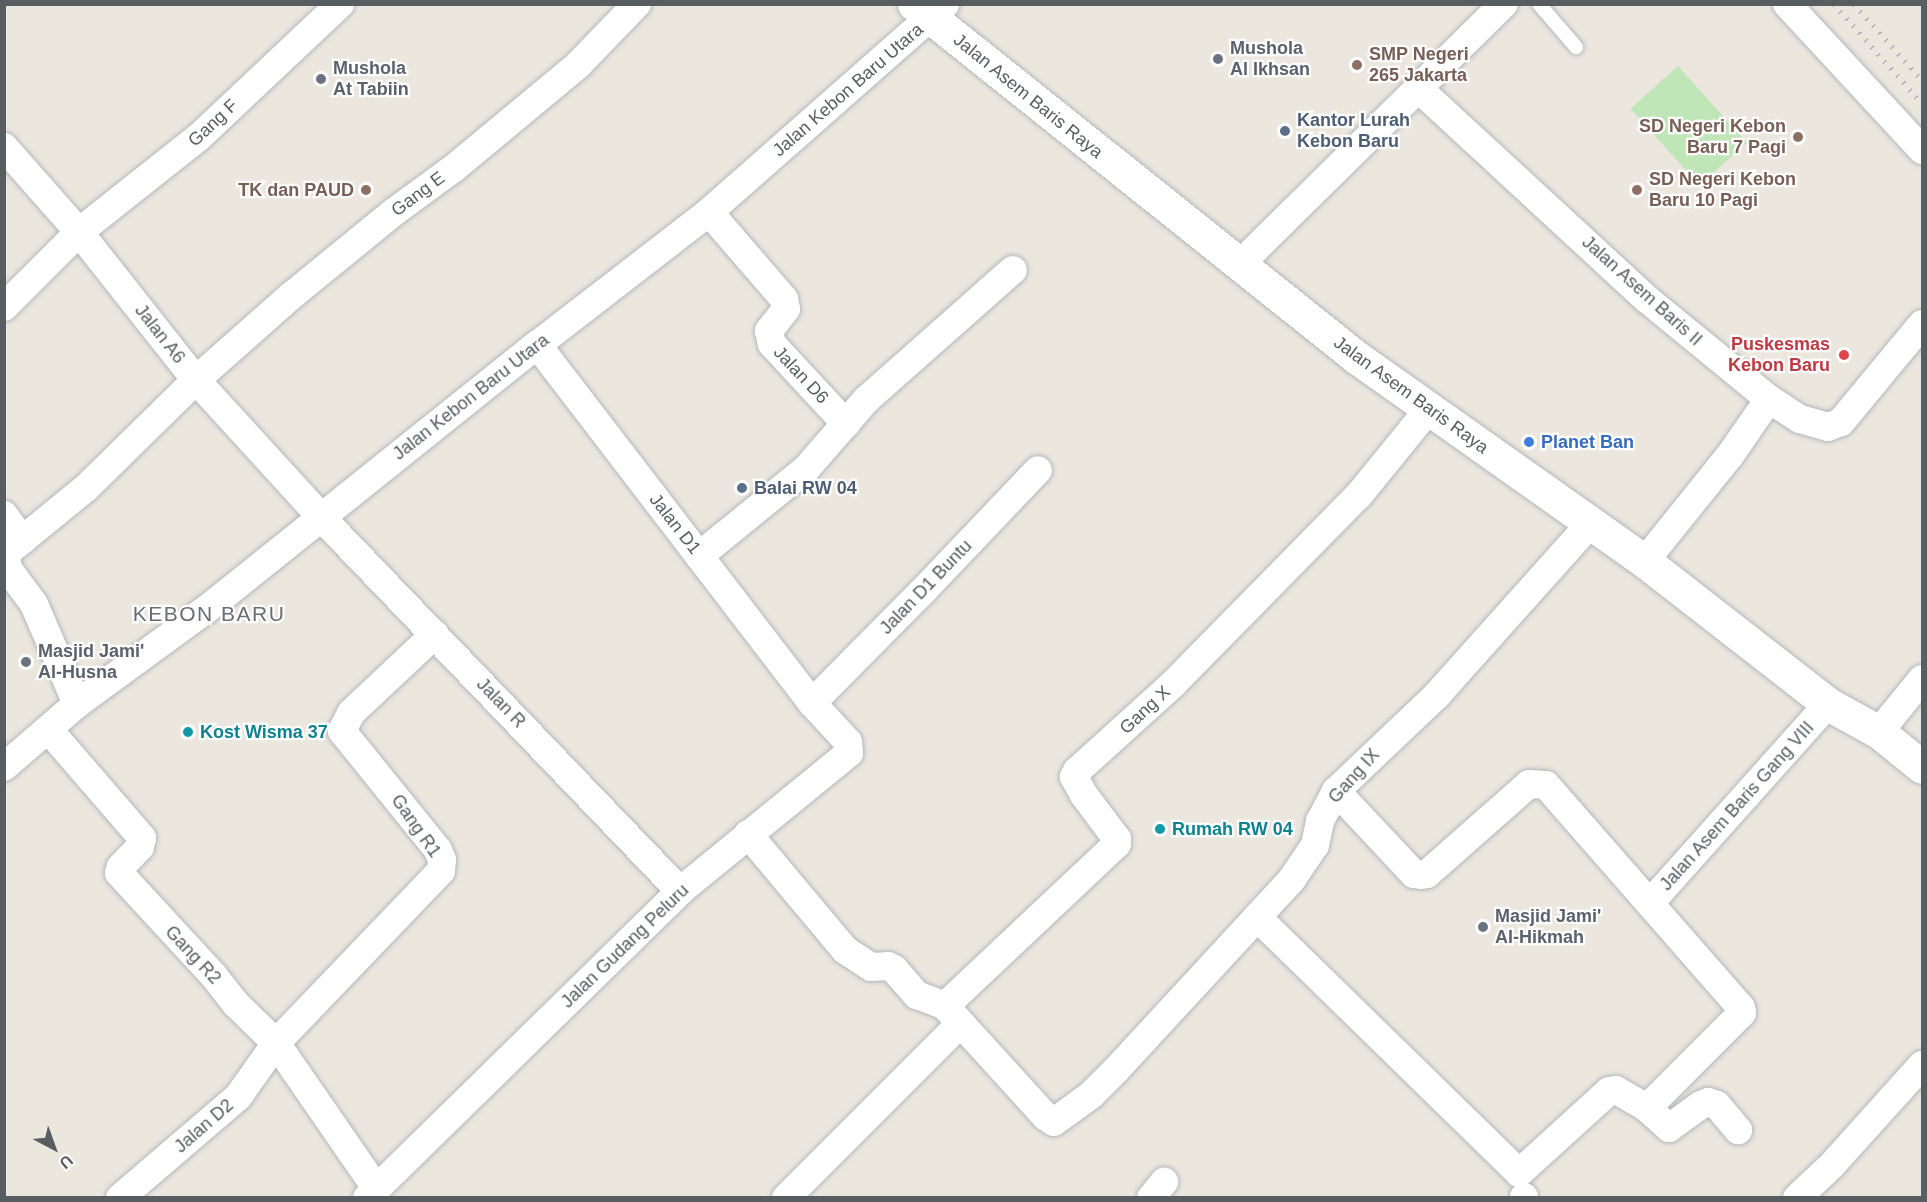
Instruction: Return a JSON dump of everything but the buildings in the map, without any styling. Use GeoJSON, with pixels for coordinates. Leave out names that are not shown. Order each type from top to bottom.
{"type":"FeatureCollection","features":[{"type":"Feature","properties":{"kind":"street","name":"Gang E"},"geometry":{"type":"LineString","coordinates":[[77,704],[34,604],[6,564],[10,550],[87,487],[196,380],[317,275],[394,212],[454,168],[578,65],[637,4]]}},
{"type":"Feature","properties":{"kind":"street"},"geometry":{"type":"LineString","coordinates":[[1239,266],[1504,4]]}},
{"type":"Feature","properties":{"kind":"street"},"geometry":{"type":"LineString","coordinates":[[1787,4],[1923,150]]}},
{"type":"Feature","properties":{"kind":"street","name":"Gang F"},"geometry":{"type":"LineString","coordinates":[[4,307],[78,232],[199,137],[337,5]]}},
{"type":"Feature","properties":{"kind":"street","name":"Jalan Kebon Baru Utara"},"geometry":{"type":"LineString","coordinates":[[4,767],[77,704],[207,609],[537,345],[709,212],[929,9]]}},
{"type":"Feature","properties":{"kind":"street","name":"Jalan Asem Baris Raya"},"geometry":{"type":"LineString","coordinates":[[929,9],[1239,266],[1429,409],[1647,563],[1828,704],[1879,732],[1923,767]]}},
{"type":"Feature","properties":{"kind":"street","name":"Jalan Asem Baris II"},"geometry":{"type":"LineString","coordinates":[[1419,89],[1648,300],[1769,399],[1800,419],[1817,426],[1828,427],[1841,422],[1923,324]]}},
{"type":"Feature","properties":{"kind":"street","name":"Jalan A6"},"geometry":{"type":"LineString","coordinates":[[4,147],[78,232],[196,380],[321,517]]}},
{"type":"Feature","properties":{"kind":"street","name":"Jalan D6"},"geometry":{"type":"LineString","coordinates":[[709,212],[784,299],[786,309],[769,331],[772,344],[846,424]]}},
{"type":"Feature","properties":{"kind":"street"},"geometry":{"type":"LineString","coordinates":[[699,556],[806,469],[866,400],[1013,270]]}},
{"type":"Feature","properties":{"kind":"street","name":"Jalan D1"},"geometry":{"type":"LineString","coordinates":[[537,345],[812,703]]}},
{"type":"Feature","properties":{"kind":"street"},"geometry":{"type":"LineString","coordinates":[[1647,563],[1653,551],[1731,454],[1769,399]]}},
{"type":"Feature","properties":{"kind":"street","name":"Gang X"},"geometry":{"type":"LineString","coordinates":[[953,1014],[1117,844],[1113,833],[1084,795],[1074,777],[1077,771],[1173,684],[1359,495],[1429,409]]}},
{"type":"Feature","properties":{"kind":"street","name":"Jalan D1 Buntu"},"geometry":{"type":"LineString","coordinates":[[812,703],[1038,470]]}},
{"type":"Feature","properties":{"kind":"street"},"geometry":{"type":"LineString","coordinates":[[4,515],[22,540]]}},
{"type":"Feature","properties":{"kind":"street","name":"Jalan R"},"geometry":{"type":"LineString","coordinates":[[321,517],[680,891]]}},
{"type":"Feature","properties":{"kind":"street","name":"Gang IX"},"geometry":{"type":"LineString","coordinates":[[953,1014],[1046,1117],[1054,1122],[1061,1118],[1116,1070],[1257,917],[1303,865],[1315,845],[1320,821],[1336,791],[1437,695],[1591,523]]}},
{"type":"Feature","properties":{"kind":"street","name":"Gang R1"},"geometry":{"type":"LineString","coordinates":[[276,1043],[441,871],[442,860],[438,850],[342,731],[351,713],[435,634]]}},
{"type":"Feature","properties":{"kind":"street"},"geometry":{"type":"LineString","coordinates":[[1879,732],[1923,679]]}},
{"type":"Feature","properties":{"kind":"street","name":"Jalan Gudang Peluru"},"geometry":{"type":"LineString","coordinates":[[371,1193],[680,891],[848,755],[848,742],[812,703]]}},
{"type":"Feature","properties":{"kind":"street","name":"Jalan Asem Baris Gang VIII"},"geometry":{"type":"LineString","coordinates":[[1336,791],[1414,874],[1421,875],[1427,874],[1529,784],[1546,785],[1650,903],[1828,704]]}},
{"type":"Feature","properties":{"kind":"street","name":"Gang R2"},"geometry":{"type":"LineString","coordinates":[[48,729],[142,838],[140,847],[121,867],[119,873],[214,976],[236,1004],[276,1043],[371,1193]]}},
{"type":"Feature","properties":{"kind":"street"},"geometry":{"type":"LineString","coordinates":[[748,834],[846,950],[871,967],[888,966],[894,969],[917,995],[953,1014],[786,1197]]}},
{"type":"Feature","properties":{"kind":"street"},"geometry":{"type":"LineString","coordinates":[[1647,1108],[1742,1014],[1741,1008],[1650,903]]}},
{"type":"Feature","properties":{"kind":"street"},"geometry":{"type":"LineString","coordinates":[[1257,917],[1520,1173],[1609,1091],[1616,1090],[1647,1108],[1669,1128],[1701,1104],[1708,1102],[1717,1105],[1738,1130]]}},
{"type":"Feature","properties":{"kind":"street","name":"Jalan D2"},"geometry":{"type":"LineString","coordinates":[[120,1197],[238,1097],[276,1043]]}},
{"type":"Feature","properties":{"kind":"street"},"geometry":{"type":"LineString","coordinates":[[1797,1197],[1832,1166],[1923,1065]]}},
{"type":"Feature","properties":{"kind":"lane"},"geometry":{"type":"LineString","coordinates":[[1539,4],[1576,47]]}},
{"type":"Feature","properties":{"kind":"green space"},"geometry":{"type":"Polygon","coordinates":[[[1678,66],[1747,143],[1699,185],[1630,109],[1678,66]]]}},
{"type":"Feature","properties":{"kind":"railway"},"geometry":{"type":"LineString","coordinates":[[1834,4],[1922,103]]}},
{"type":"Feature","properties":{"kind":"railway"},"geometry":{"type":"LineString","coordinates":[[1854,4],[1922,80]]}},
{"type":"Feature","properties":{"kind":"place","name":"Mushola Al Ikhsan"},"geometry":{"type":"Point","coordinates":[1218,59]}},
{"type":"Feature","properties":{"kind":"place","name":"SMP Negeri 265 Jakarta"},"geometry":{"type":"Point","coordinates":[1357,65]}},
{"type":"Feature","properties":{"kind":"place","name":"Mushola At Tabiin"},"geometry":{"type":"Point","coordinates":[321,79]}},
{"type":"Feature","properties":{"kind":"place","name":"Kantor Lurah Kebon Baru"},"geometry":{"type":"Point","coordinates":[1285,131]}},
{"type":"Feature","properties":{"kind":"place","name":"SD Negeri Kebon Baru 7 Pagi"},"geometry":{"type":"Point","coordinates":[1798,137]}},
{"type":"Feature","properties":{"kind":"place","name":"TK dan PAUD"},"geometry":{"type":"Point","coordinates":[366,190]}},
{"type":"Feature","properties":{"kind":"place","name":"SD Negeri Kebon Baru 10 Pagi"},"geometry":{"type":"Point","coordinates":[1637,190]}},
{"type":"Feature","properties":{"kind":"place","name":"Puskesmas Kebon Baru"},"geometry":{"type":"Point","coordinates":[1844,355]}},
{"type":"Feature","properties":{"kind":"place","name":"Planet Ban"},"geometry":{"type":"Point","coordinates":[1529,442]}},
{"type":"Feature","properties":{"kind":"place","name":"Balai RW 04"},"geometry":{"type":"Point","coordinates":[742,488]}},
{"type":"Feature","properties":{"kind":"place","name":"Masjid Jami' Al-Husna"},"geometry":{"type":"Point","coordinates":[26,662]}},
{"type":"Feature","properties":{"kind":"place","name":"Kost Wisma 37"},"geometry":{"type":"Point","coordinates":[188,732]}},
{"type":"Feature","properties":{"kind":"place","name":"Rumah RW 04"},"geometry":{"type":"Point","coordinates":[1160,829]}},
{"type":"Feature","properties":{"kind":"place","name":"Masjid Jami' Al-Hikmah"},"geometry":{"type":"Point","coordinates":[1483,927]}},
{"type":"Feature","properties":{"kind":"district","name":"KEBON BARU"},"geometry":{"type":"Point","coordinates":[209,614]}}]}
